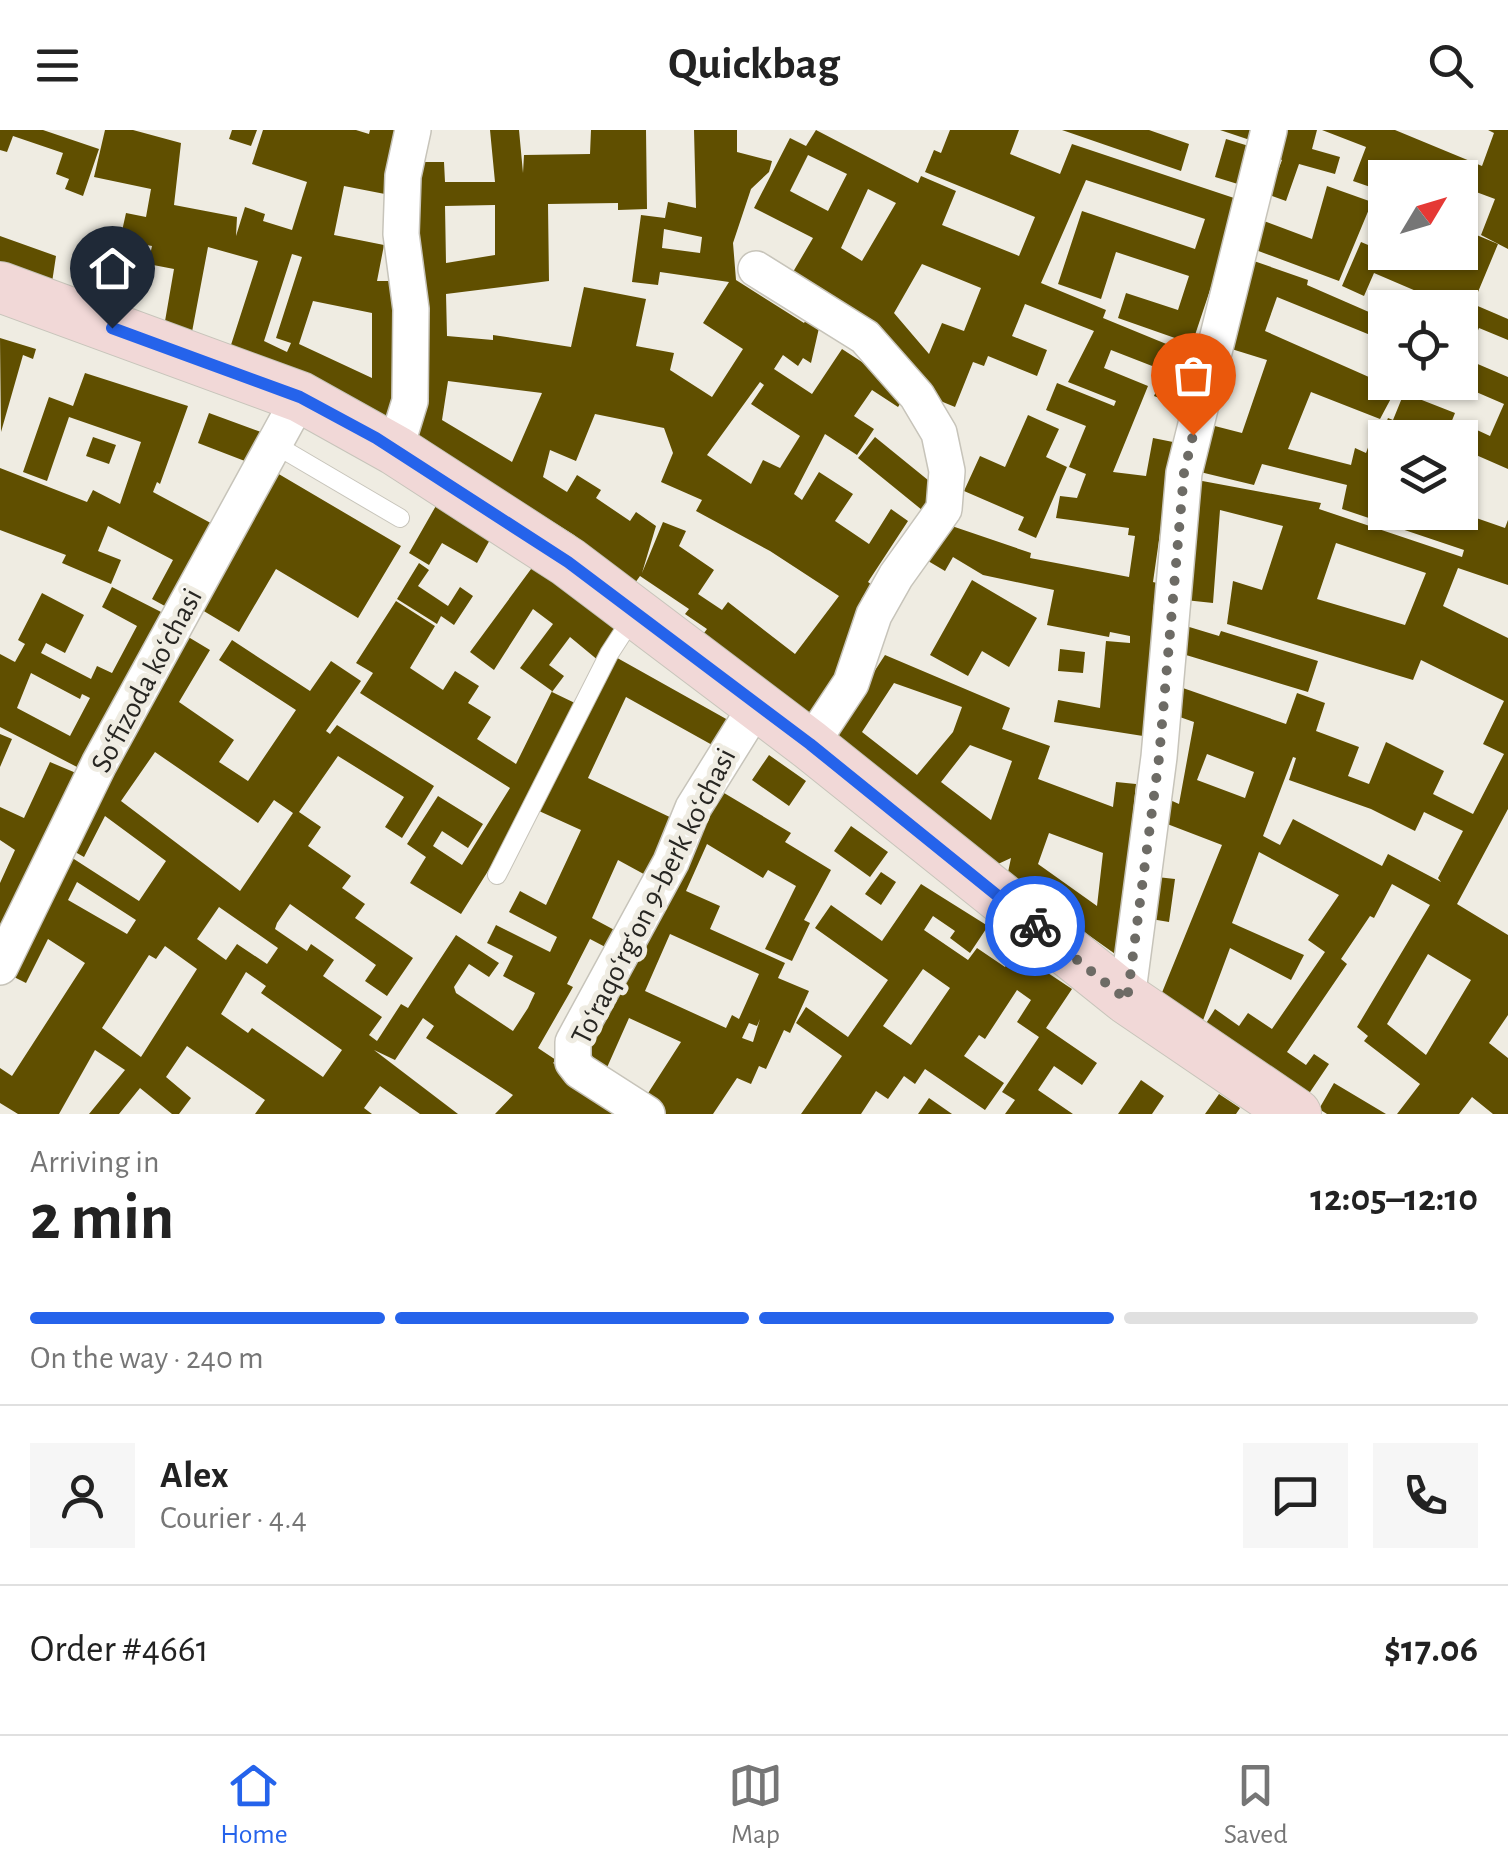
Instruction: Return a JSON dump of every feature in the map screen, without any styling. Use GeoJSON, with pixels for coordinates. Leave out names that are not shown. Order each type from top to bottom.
{"type":"FeatureCollection","features":[{"type":"Feature","properties":{"kind":"street"},"geometry":{"type":"LineString","coordinates":[[396,450],[410,401],[410,310],[401,234],[403,176],[413,130]]}},
{"type":"Feature","properties":{"kind":"street"},"geometry":{"type":"LineString","coordinates":[[1127,1000],[1159,758],[1184,473],[1269,130]]}},
{"type":"Feature","properties":{"kind":"street"},"geometry":{"type":"LineString","coordinates":[[756,269],[864,337],[917,396],[939,433],[947,471],[944,509],[896,576],[874,615],[851,682],[810,744]]}},
{"type":"Feature","properties":{"kind":"street"},"geometry":{"type":"LineString","coordinates":[[0,287],[300,397],[396,450],[568,562],[636,612],[810,744],[1127,1000],[1296,1114]]}},
{"type":"Feature","properties":{"kind":"street","name":"Soʻfizoda koʻchasi"},"geometry":{"type":"LineString","coordinates":[[0,966],[99,764],[300,397]]}},
{"type":"Feature","properties":{"kind":"street","name":"Toʻraqoʻrgʻon 9-berk koʻchasi"},"geometry":{"type":"LineString","coordinates":[[647,1114],[580,1070],[573,1062],[574,1042],[670,862],[693,808],[757,705]]}},
{"type":"Feature","properties":{"kind":"lane"},"geometry":{"type":"LineString","coordinates":[[274,444],[400,518]]}},
{"type":"Feature","properties":{"kind":"lane"},"geometry":{"type":"LineString","coordinates":[[497,875],[610,654],[636,612]]}},
{"type":"Feature","properties":{"kind":"building"},"geometry":{"type":"Polygon","coordinates":[[[0,130],[43,130],[99,149],[83,196],[65,189],[69,179],[56,174],[63,153],[13,136],[7,152],[0,150],[0,130]]]}},
{"type":"Feature","properties":{"kind":"building"},"geometry":{"type":"Polygon","coordinates":[[[105,130],[133,130],[181,143],[174,205],[237,217],[236,236],[245,207],[265,214],[263,221],[292,230],[307,182],[252,164],[263,130],[356,130],[369,134],[370,130],[403,130],[390,195],[344,186],[334,235],[384,245],[377,281],[398,281],[399,403],[389,427],[230,348],[258,261],[208,247],[192,332],[164,327],[174,269],[148,264],[152,246],[120,240],[126,213],[146,217],[151,189],[94,177],[105,130]],[[292,254],[264,341],[287,352],[291,343],[276,338],[302,257],[292,254]],[[313,301],[299,344],[372,378],[372,313],[313,301]]]}},
{"type":"Feature","properties":{"kind":"building"},"geometry":{"type":"Polygon","coordinates":[[[232,130],[257,130],[251,146],[229,139],[232,130]]]}},
{"type":"Feature","properties":{"kind":"building"},"geometry":{"type":"Polygon","coordinates":[[[490,130],[519,130],[523,173],[524,155],[590,154],[591,130],[646,130],[647,209],[618,210],[618,203],[548,204],[549,281],[446,294],[447,336],[493,340],[493,335],[571,347],[584,287],[646,299],[636,346],[674,353],[670,370],[712,397],[743,349],[703,323],[729,282],[660,272],[658,285],[632,282],[641,215],[665,218],[668,202],[696,208],[694,130],[737,130],[737,152],[772,161],[769,172],[751,189],[733,243],[736,280],[804,323],[806,320],[819,328],[811,363],[803,358],[798,366],[783,355],[774,369],[812,394],[842,349],[908,392],[898,407],[872,390],[854,416],[874,429],[857,455],[825,434],[794,494],[802,500],[819,472],[853,494],[835,521],[869,544],[891,509],[908,521],[868,582],[872,585],[862,598],[835,682],[810,715],[704,633],[707,629],[685,614],[689,609],[640,576],[635,583],[574,535],[409,432],[417,162],[444,162],[445,182],[495,182],[490,130]],[[495,205],[445,206],[446,263],[495,255],[495,205]],[[664,229],[662,248],[700,253],[702,237],[664,229]],[[448,381],[442,420],[512,462],[542,393],[448,381]],[[760,382],[707,455],[751,484],[763,460],[780,468],[800,436],[751,404],[764,385],[760,382]],[[595,414],[576,461],[550,450],[543,477],[567,492],[577,475],[601,490],[596,498],[630,521],[636,512],[656,526],[642,573],[663,522],[686,531],[679,546],[714,570],[698,594],[722,610],[728,602],[795,654],[839,596],[770,551],[696,511],[702,500],[661,482],[673,453],[664,428],[595,414]]]}},
{"type":"Feature","properties":{"kind":"building"},"geometry":{"type":"Polygon","coordinates":[[[816,130],[918,183],[921,176],[956,191],[942,225],[1019,256],[1035,217],[925,172],[934,150],[941,153],[950,130],[1019,130],[1010,154],[1060,174],[1072,144],[1240,200],[1192,344],[1118,318],[1126,293],[1178,310],[1189,276],[1116,252],[1101,299],[1058,284],[1082,211],[1195,249],[1205,219],[1086,180],[1041,283],[1106,310],[1103,318],[1198,357],[1185,408],[1154,396],[1165,371],[1111,350],[1104,368],[1148,386],[1113,472],[1146,476],[1153,438],[1173,442],[1153,582],[1157,583],[1153,610],[1158,610],[1143,736],[1054,722],[1058,700],[1100,708],[1106,641],[1130,643],[1130,636],[1110,632],[1109,637],[1047,625],[1054,590],[983,575],[953,557],[945,571],[923,558],[943,523],[1031,553],[1030,558],[1129,577],[1135,536],[1128,535],[1129,528],[1056,518],[1060,496],[1077,498],[1086,474],[1069,467],[1086,426],[1046,410],[1057,383],[1114,406],[1116,401],[1068,382],[1094,331],[1025,304],[1012,336],[1047,350],[1037,376],[988,356],[984,366],[973,362],[955,407],[938,400],[815,295],[819,287],[793,272],[813,238],[754,208],[790,138],[806,146],[816,130]],[[808,155],[790,191],[828,211],[847,174],[808,155]],[[868,189],[841,248],[862,261],[896,203],[868,189]],[[922,264],[894,313],[929,354],[942,323],[964,331],[981,288],[922,264]]]}},
{"type":"Feature","properties":{"kind":"building"},"geometry":{"type":"Polygon","coordinates":[[[1062,130],[1149,130],[1189,144],[1181,171],[1062,130]]]}},
{"type":"Feature","properties":{"kind":"building"},"geometry":{"type":"Polygon","coordinates":[[[1220,130],[1256,130],[1253,141],[1220,130]]]}},
{"type":"Feature","properties":{"kind":"building"},"geometry":{"type":"Polygon","coordinates":[[[1281,130],[1317,130],[1312,149],[1340,157],[1335,174],[1299,164],[1286,201],[1269,195],[1282,160],[1277,158],[1281,130]]]}},
{"type":"Feature","properties":{"kind":"building"},"geometry":{"type":"Polygon","coordinates":[[[1322,130],[1395,130],[1468,160],[1368,160],[1368,186],[1353,181],[1366,147],[1322,130]]]}},
{"type":"Feature","properties":{"kind":"building"},"geometry":{"type":"Polygon","coordinates":[[[1488,130],[1508,130],[1508,249],[1481,235],[1495,199],[1478,193],[1478,164],[1482,166],[1494,133],[1488,130]]]}},
{"type":"Feature","properties":{"kind":"building"},"geometry":{"type":"Polygon","coordinates":[[[1226,139],[1252,147],[1241,185],[1215,177],[1226,139]]]}},
{"type":"Feature","properties":{"kind":"building"},"geometry":{"type":"Polygon","coordinates":[[[1327,186],[1368,201],[1368,212],[1339,281],[1253,249],[1264,221],[1312,239],[1327,186]]]}},
{"type":"Feature","properties":{"kind":"building"},"geometry":{"type":"Polygon","coordinates":[[[0,236],[56,256],[51,289],[0,271],[0,236]]]}},
{"type":"Feature","properties":{"kind":"building"},"geometry":{"type":"Polygon","coordinates":[[[1478,236],[1498,244],[1478,292],[1414,290],[1374,273],[1364,296],[1342,286],[1361,242],[1368,245],[1368,270],[1478,270],[1478,236]]]}},
{"type":"Feature","properties":{"kind":"building"},"geometry":{"type":"Polygon","coordinates":[[[1251,260],[1308,280],[1307,285],[1368,312],[1368,334],[1277,297],[1265,331],[1368,377],[1368,400],[1390,400],[1380,419],[1311,392],[1288,449],[1351,465],[1355,448],[1366,453],[1368,448],[1368,518],[1342,509],[1347,485],[1262,464],[1254,485],[1196,471],[1207,424],[1242,433],[1267,360],[1225,347],[1251,260]]]}},
{"type":"Feature","properties":{"kind":"building"},"geometry":{"type":"Polygon","coordinates":[[[1478,306],[1508,319],[1508,340],[1479,328],[1478,306]]]}},
{"type":"Feature","properties":{"kind":"building"},"geometry":{"type":"Polygon","coordinates":[[[0,338],[36,349],[33,359],[23,355],[1,432],[0,338]]]}},
{"type":"Feature","properties":{"kind":"building"},"geometry":{"type":"Polygon","coordinates":[[[1478,364],[1508,377],[1508,469],[1478,456],[1478,430],[1490,436],[1504,404],[1478,393],[1478,364]]]}},
{"type":"Feature","properties":{"kind":"building"},"geometry":{"type":"Polygon","coordinates":[[[85,373],[188,406],[160,484],[157,482],[153,492],[220,528],[174,611],[152,599],[173,560],[108,526],[98,551],[121,560],[111,584],[62,563],[66,555],[0,530],[0,468],[87,502],[93,490],[120,504],[141,442],[69,417],[47,481],[23,472],[49,397],[73,406],[85,373]]]}},
{"type":"Feature","properties":{"kind":"building"},"geometry":{"type":"Polygon","coordinates":[[[1401,400],[1422,400],[1455,413],[1452,420],[1393,420],[1401,400]]]}},
{"type":"Feature","properties":{"kind":"building"},"geometry":{"type":"Polygon","coordinates":[[[209,413],[261,432],[250,463],[198,443],[209,413]]]}},
{"type":"Feature","properties":{"kind":"building"},"geometry":{"type":"Polygon","coordinates":[[[1028,415],[1059,429],[1046,457],[1067,467],[1036,538],[1018,530],[1024,517],[964,491],[980,456],[1005,467],[1028,415]]]}},
{"type":"Feature","properties":{"kind":"building"},"geometry":{"type":"Polygon","coordinates":[[[93,437],[116,445],[109,464],[86,456],[93,437]]]}},
{"type":"Feature","properties":{"kind":"building"},"geometry":{"type":"Polygon","coordinates":[[[875,437],[939,489],[922,510],[858,458],[875,437]]]}},
{"type":"Feature","properties":{"kind":"building"},"geometry":{"type":"Polygon","coordinates":[[[277,473],[401,546],[358,618],[276,569],[239,632],[197,607],[277,473]]]}},
{"type":"Feature","properties":{"kind":"building"},"geometry":{"type":"Polygon","coordinates":[[[1197,480],[1321,503],[1319,509],[1368,525],[1368,530],[1382,530],[1462,557],[1464,550],[1404,530],[1478,530],[1478,519],[1505,528],[1508,520],[1508,585],[1458,568],[1443,606],[1508,638],[1508,809],[1457,904],[1508,935],[1508,1015],[1489,1043],[1508,1058],[1508,1114],[1493,1114],[1472,1097],[1459,1114],[1397,1114],[1420,1084],[1364,1041],[1368,1036],[1357,1027],[1430,905],[1392,884],[1374,918],[1370,916],[1341,959],[1347,964],[1287,1052],[1306,1065],[1314,1054],[1329,1064],[1306,1098],[1205,1025],[1215,1009],[1239,1026],[1248,1013],[1272,1029],[1325,952],[1308,940],[1339,895],[1259,852],[1232,923],[1304,955],[1291,980],[1230,948],[1202,1023],[1161,995],[1222,845],[1162,822],[1170,800],[1179,804],[1194,722],[1174,715],[1180,687],[1286,724],[1297,693],[1325,703],[1316,731],[1359,747],[1348,776],[1369,784],[1386,742],[1444,771],[1433,794],[1473,814],[1504,754],[1483,744],[1504,701],[1421,660],[1413,680],[1227,624],[1233,581],[1262,590],[1283,526],[1220,510],[1213,603],[1185,600],[1197,480]],[[1336,543],[1317,599],[1405,625],[1426,573],[1336,543]],[[1207,754],[1197,780],[1245,798],[1254,772],[1207,754]],[[1293,757],[1263,836],[1280,845],[1293,819],[1382,866],[1388,854],[1441,882],[1438,878],[1463,831],[1424,812],[1415,831],[1371,809],[1289,780],[1296,758],[1293,757]],[[1428,954],[1387,1024],[1426,1055],[1471,980],[1428,954]]]}},
{"type":"Feature","properties":{"kind":"building"},"geometry":{"type":"Polygon","coordinates":[[[437,504],[492,536],[477,563],[442,543],[429,565],[409,553],[437,504]]]}},
{"type":"Feature","properties":{"kind":"building"},"geometry":{"type":"Polygon","coordinates":[[[419,563],[429,570],[418,586],[448,606],[460,587],[473,596],[454,625],[441,616],[437,624],[397,599],[419,563]]]}},
{"type":"Feature","properties":{"kind":"building"},"geometry":{"type":"Polygon","coordinates":[[[534,565],[618,632],[599,661],[570,637],[549,665],[564,676],[552,692],[579,705],[544,782],[461,914],[410,883],[426,857],[407,844],[438,796],[483,824],[468,848],[442,831],[433,846],[462,865],[510,788],[360,693],[373,673],[356,663],[396,601],[435,626],[410,668],[443,690],[455,671],[479,686],[468,703],[491,717],[477,739],[516,764],[552,691],[520,668],[553,624],[533,609],[494,670],[470,652],[534,565]]]}},
{"type":"Feature","properties":{"kind":"building"},"geometry":{"type":"Polygon","coordinates":[[[972,580],[1037,618],[1009,667],[982,651],[968,676],[930,655],[972,580]]]}},
{"type":"Feature","properties":{"kind":"building"},"geometry":{"type":"Polygon","coordinates":[[[112,587],[167,615],[94,758],[85,753],[77,767],[0,727],[0,654],[15,662],[25,644],[18,640],[42,593],[84,615],[65,653],[46,643],[41,653],[91,679],[97,666],[112,673],[137,626],[102,607],[112,587]],[[31,673],[17,708],[70,736],[90,698],[82,694],[80,699],[31,673]]]}},
{"type":"Feature","properties":{"kind":"building"},"geometry":{"type":"Polygon","coordinates":[[[1186,626],[1219,636],[1221,631],[1318,661],[1308,692],[1186,655],[1186,626]]]}},
{"type":"Feature","properties":{"kind":"building"},"geometry":{"type":"Polygon","coordinates":[[[185,635],[210,650],[179,702],[234,740],[219,762],[248,781],[296,710],[219,660],[232,640],[310,691],[331,661],[361,681],[326,731],[330,734],[337,725],[434,786],[402,838],[385,827],[404,797],[338,756],[299,812],[321,827],[308,846],[351,876],[342,888],[365,904],[355,918],[413,958],[387,996],[365,981],[376,965],[290,904],[275,929],[307,951],[311,944],[334,960],[323,976],[382,1017],[369,1035],[377,1041],[401,1004],[408,1008],[456,935],[499,963],[489,977],[469,964],[454,987],[456,993],[513,1031],[535,993],[503,976],[513,956],[487,943],[496,925],[550,952],[557,937],[509,912],[520,891],[546,905],[581,830],[539,811],[612,655],[728,720],[714,746],[626,697],[588,778],[678,821],[651,878],[618,860],[592,918],[620,933],[611,950],[590,939],[567,984],[573,987],[538,1048],[556,1060],[553,1063],[629,1114],[495,1114],[513,1095],[426,1038],[434,1026],[423,1018],[395,1060],[374,1050],[458,1114],[420,1114],[380,1086],[364,1108],[372,1114],[255,1114],[265,1100],[187,1046],[166,1077],[191,1098],[179,1114],[172,1114],[140,1088],[119,1114],[89,1114],[125,1070],[95,1050],[59,1114],[18,1114],[0,1103],[0,1068],[12,1076],[85,963],[48,939],[26,983],[0,970],[60,850],[139,901],[166,861],[105,816],[84,857],[61,844],[185,635]],[[155,752],[121,801],[240,891],[293,813],[274,800],[258,823],[155,752]],[[77,882],[68,900],[127,934],[136,920],[77,882]],[[219,907],[197,939],[226,960],[237,944],[267,964],[278,948],[219,907]],[[165,946],[156,959],[149,955],[102,1028],[141,1057],[197,969],[165,946]],[[246,972],[221,1014],[248,1033],[252,1028],[323,1077],[342,1050],[261,993],[266,986],[246,972]]]}},
{"type":"Feature","properties":{"kind":"building"},"geometry":{"type":"Polygon","coordinates":[[[1060,649],[1085,652],[1083,673],[1058,671],[1060,649]]]}},
{"type":"Feature","properties":{"kind":"building"},"geometry":{"type":"Polygon","coordinates":[[[885,655],[1010,708],[1002,729],[1050,746],[1038,779],[1113,807],[1116,782],[1136,784],[1118,956],[1007,877],[1011,858],[998,864],[831,738],[885,655]],[[894,683],[862,732],[917,775],[953,732],[962,707],[894,683]],[[970,745],[941,782],[991,820],[1012,761],[970,745]],[[1049,833],[1038,864],[1097,906],[1103,853],[1049,833]]]}},
{"type":"Feature","properties":{"kind":"building"},"geometry":{"type":"Polygon","coordinates":[[[0,734],[12,739],[0,767],[0,734]]]}},
{"type":"Feature","properties":{"kind":"building"},"geometry":{"type":"Polygon","coordinates":[[[769,755],[806,781],[789,806],[752,780],[769,755]]]}},
{"type":"Feature","properties":{"kind":"building"},"geometry":{"type":"Polygon","coordinates":[[[50,762],[76,773],[0,944],[0,883],[15,850],[0,840],[0,807],[24,818],[50,762]]]}},
{"type":"Feature","properties":{"kind":"building"},"geometry":{"type":"Polygon","coordinates":[[[714,787],[791,833],[785,842],[831,870],[804,920],[810,923],[792,961],[765,949],[796,886],[768,870],[763,878],[707,844],[686,891],[720,906],[710,929],[785,963],[778,978],[809,991],[790,1033],[784,1030],[766,1069],[759,1066],[751,1084],[737,1078],[713,1114],[663,1114],[643,1101],[681,1042],[629,1018],[605,1072],[580,1061],[714,787]],[[670,934],[645,991],[726,1028],[732,1015],[739,1019],[759,974],[670,934]],[[760,1019],[757,1026],[749,1023],[742,1038],[753,1042],[760,1019]]]}},
{"type":"Feature","properties":{"kind":"building"},"geometry":{"type":"Polygon","coordinates":[[[851,826],[888,852],[870,877],[834,851],[851,826]]]}},
{"type":"Feature","properties":{"kind":"building"},"geometry":{"type":"Polygon","coordinates":[[[881,872],[896,882],[881,905],[865,894],[881,872]]]}},
{"type":"Feature","properties":{"kind":"building"},"geometry":{"type":"Polygon","coordinates":[[[1157,877],[1175,879],[1169,922],[1151,919],[1157,877]]]}},
{"type":"Feature","properties":{"kind":"building"},"geometry":{"type":"Polygon","coordinates":[[[921,884],[988,926],[970,953],[950,938],[955,931],[933,916],[924,930],[968,960],[977,948],[1005,967],[1015,951],[1072,989],[1046,1028],[1097,1063],[1082,1085],[1054,1066],[1038,1090],[1073,1114],[1005,1114],[1015,1100],[1002,1092],[1039,1037],[1017,1022],[1031,1000],[1017,990],[985,1039],[979,1035],[964,1056],[1004,1083],[985,1110],[925,1069],[915,1084],[904,1076],[888,1099],[876,1091],[861,1114],[801,1114],[842,1056],[796,1023],[806,1007],[848,1037],[888,980],[815,928],[831,905],[882,941],[921,884]],[[923,969],[883,1026],[911,1045],[950,988],[923,969]]]}},
{"type":"Feature","properties":{"kind":"building"},"geometry":{"type":"Polygon","coordinates":[[[1141,1080],[1164,1096],[1152,1114],[1118,1114],[1141,1080]]]}},
{"type":"Feature","properties":{"kind":"building"},"geometry":{"type":"Polygon","coordinates":[[[1334,1083],[1386,1114],[1327,1114],[1319,1109],[1334,1083]]]}},
{"type":"Feature","properties":{"kind":"building"},"geometry":{"type":"Polygon","coordinates":[[[1219,1094],[1240,1108],[1236,1114],[1205,1114],[1219,1094]]]}},
{"type":"Feature","properties":{"kind":"building"},"geometry":{"type":"Polygon","coordinates":[[[929,1098],[952,1114],[918,1114],[929,1098]]]}},
{"type":"Feature","properties":{"kind":"way so far"},"geometry":{"type":"LineString","coordinates":[[1035,926],[1127,1000],[1159,758],[1184,473],[1193,435]]}},
{"type":"Feature","properties":{"kind":"route"},"geometry":{"type":"LineString","coordinates":[[112,328],[300,397],[376,438],[568,562],[810,744],[1035,926]]}}]}
